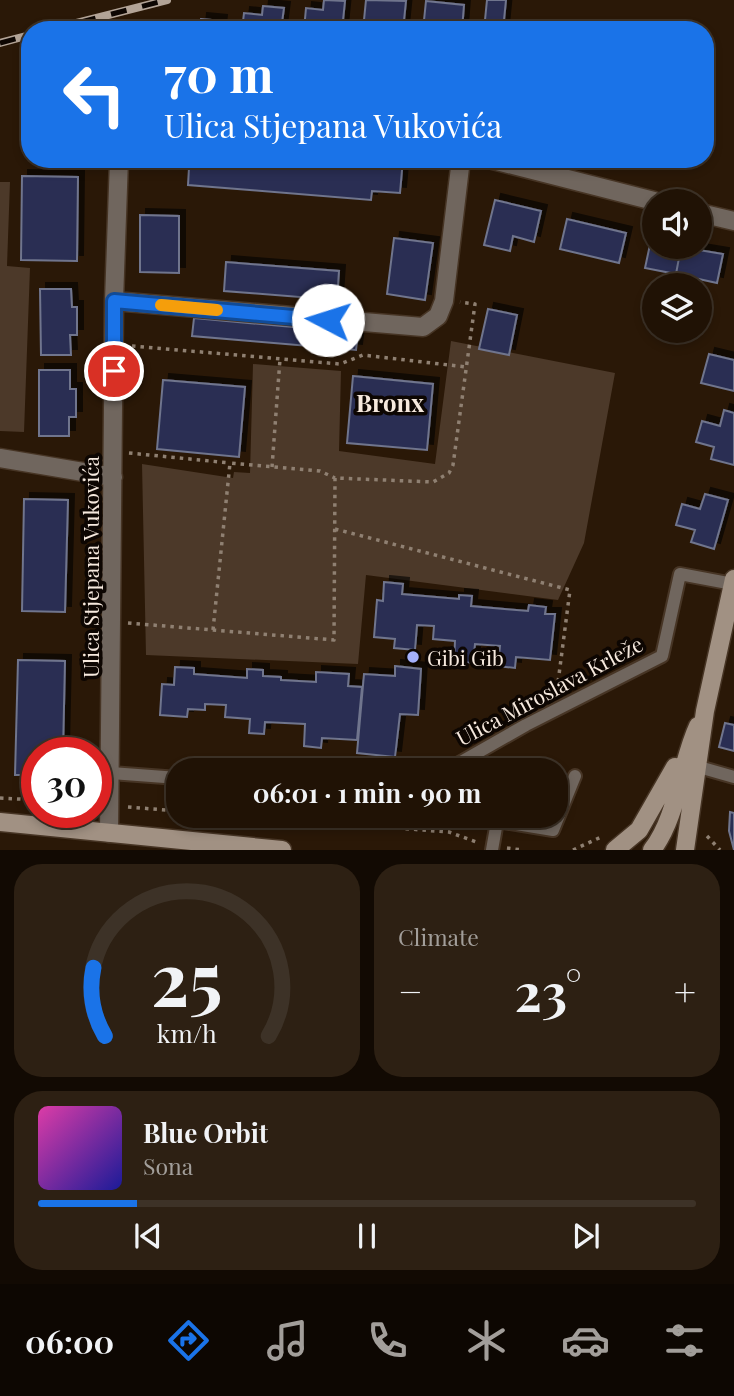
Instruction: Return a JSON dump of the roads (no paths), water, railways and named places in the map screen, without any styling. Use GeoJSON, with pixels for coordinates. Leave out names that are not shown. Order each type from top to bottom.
{"type":"FeatureCollection","features":[{"type":"Feature","properties":{"kind":"main road"},"geometry":{"type":"LineString","coordinates":[[685,850],[687,821],[699,767],[705,710],[734,582]]}},
{"type":"Feature","properties":{"kind":"main road"},"geometry":{"type":"LineString","coordinates":[[615,850],[639,830],[691,740],[705,710]]}},
{"type":"Feature","properties":{"kind":"main road"},"geometry":{"type":"LineString","coordinates":[[652,850],[669,817],[691,740]]}},
{"type":"Feature","properties":{"kind":"main road"},"geometry":{"type":"LineString","coordinates":[[0,822],[282,850]]}},
{"type":"Feature","properties":{"kind":"street","name":"Ulica Stjepana Vukovića"},"geometry":{"type":"LineString","coordinates":[[111,737],[114,301],[119,168]]}},
{"type":"Feature","properties":{"kind":"street"},"geometry":{"type":"LineString","coordinates":[[114,301],[423,327],[438,316],[444,301],[460,168]]}},
{"type":"Feature","properties":{"kind":"street"},"geometry":{"type":"LineString","coordinates":[[524,168],[642,198]]}},
{"type":"Feature","properties":{"kind":"street"},"geometry":{"type":"LineString","coordinates":[[712,216],[734,221]]}},
{"type":"Feature","properties":{"kind":"street"},"geometry":{"type":"LineString","coordinates":[[0,458],[113,477]]}},
{"type":"Feature","properties":{"kind":"street","name":"Ulica Stjepana Vukovića"},"geometry":{"type":"LineString","coordinates":[[109,828],[109,833]]}},
{"type":"Feature","properties":{"kind":"lane","name":"Ulica Miroslava Krleže"},"geometry":{"type":"LineString","coordinates":[[469,758],[663,656],[680,573],[734,582]]}},
{"type":"Feature","properties":{"kind":"lane"},"geometry":{"type":"LineString","coordinates":[[699,767],[734,777]]}},
{"type":"Feature","properties":{"kind":"lane"},"geometry":{"type":"LineString","coordinates":[[112,773],[166,777]]}},
{"type":"Feature","properties":{"kind":"lane"},"geometry":{"type":"LineString","coordinates":[[568,793],[575,776]]}},
{"type":"Feature","properties":{"kind":"lane"},"geometry":{"type":"LineString","coordinates":[[492,850],[495,828]]}},
{"type":"Feature","properties":{"kind":"railway"},"geometry":{"type":"LineString","coordinates":[[84,21],[167,0]]}},
{"type":"Feature","properties":{"kind":"railway"},"geometry":{"type":"LineString","coordinates":[[0,43],[21,37]]}},
{"type":"Feature","properties":{"kind":"place","name":"Gibi Gib"},"geometry":{"type":"Point","coordinates":[413,657]}},
{"type":"Feature","properties":{"kind":"district","name":"Bronx"},"geometry":{"type":"Point","coordinates":[390,402]}}]}
